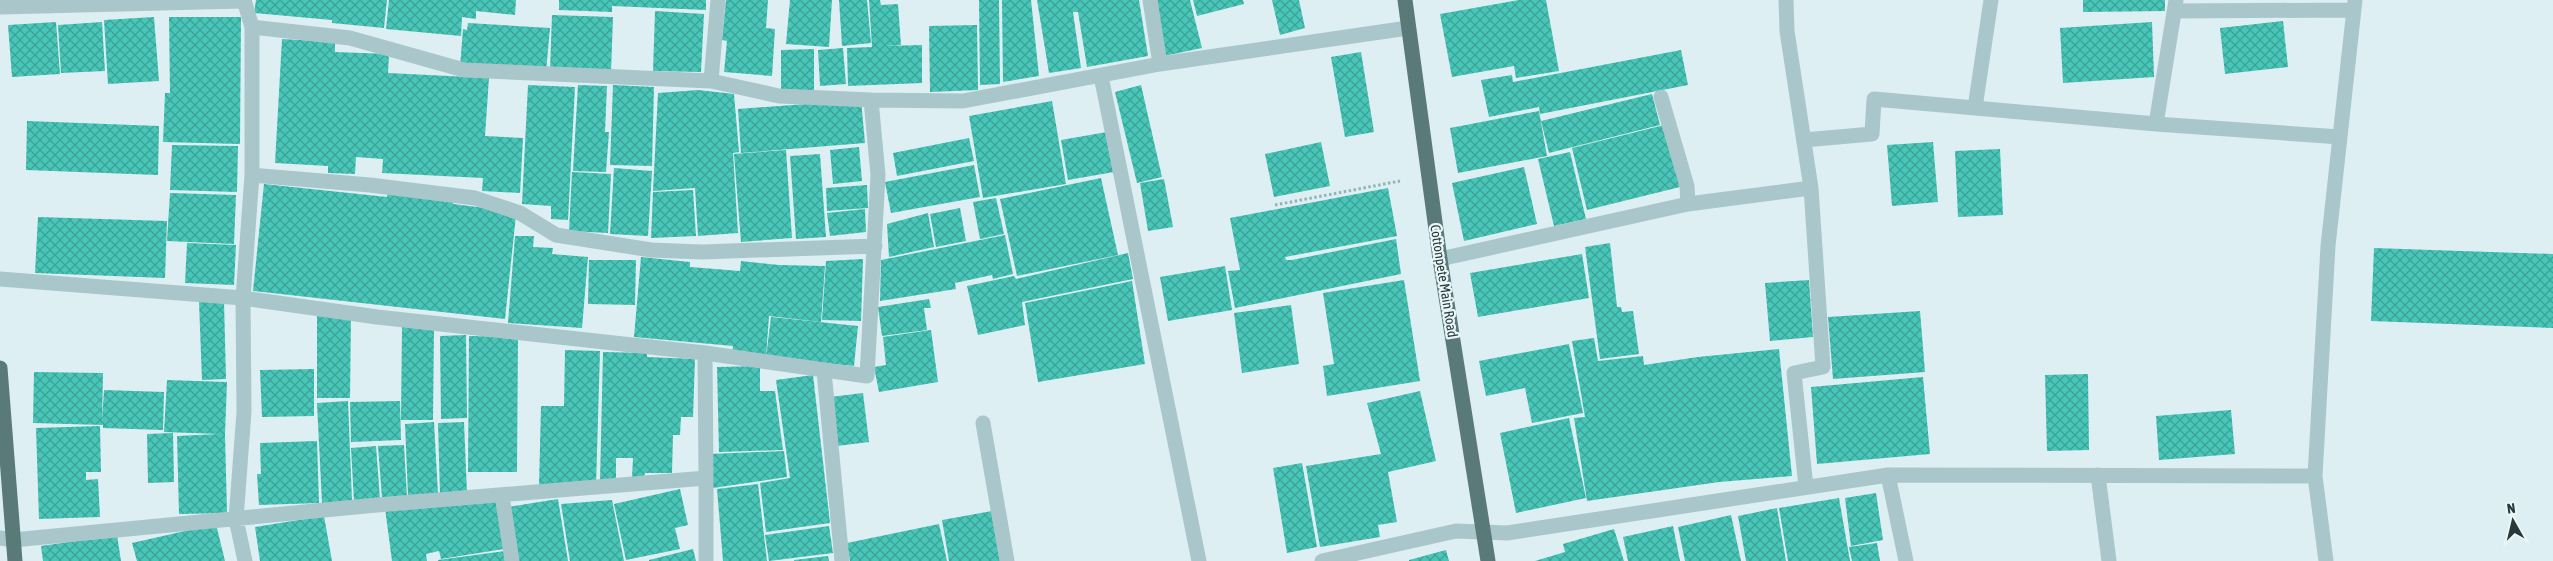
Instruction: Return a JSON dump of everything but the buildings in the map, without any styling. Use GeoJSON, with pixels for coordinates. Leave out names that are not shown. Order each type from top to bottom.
{"type":"FeatureCollection","features":[{"type":"Feature","properties":{"kind":"main road","name":"Cottonpete Main Road"},"geometry":{"type":"LineString","coordinates":[[1405,0],[1440,259],[1488,561]]}},
{"type":"Feature","properties":{"kind":"main road"},"geometry":{"type":"LineString","coordinates":[[0,368],[6,539],[15,561]]}},
{"type":"Feature","properties":{"kind":"street"},"geometry":{"type":"LineString","coordinates":[[711,81],[718,0]]}},
{"type":"Feature","properties":{"kind":"street"},"geometry":{"type":"LineString","coordinates":[[1150,0],[1160,64]]}},
{"type":"Feature","properties":{"kind":"street"},"geometry":{"type":"LineString","coordinates":[[1786,0],[1787,30],[1810,188],[1824,367],[1794,373],[1806,488]]}},
{"type":"Feature","properties":{"kind":"street"},"geometry":{"type":"LineString","coordinates":[[1975,108],[1991,0]]}},
{"type":"Feature","properties":{"kind":"street"},"geometry":{"type":"LineString","coordinates":[[0,6],[244,1],[252,27],[252,175],[244,298],[244,412],[236,519],[245,561]]}},
{"type":"Feature","properties":{"kind":"street"},"geometry":{"type":"LineString","coordinates":[[2156,124],[2175,6],[2354,5],[2328,246],[2315,476],[2326,561]]}},
{"type":"Feature","properties":{"kind":"street"},"geometry":{"type":"LineString","coordinates":[[252,27],[350,38],[464,70],[711,81],[779,96],[871,100],[964,100],[1160,64],[1408,28]]}},
{"type":"Feature","properties":{"kind":"street"},"geometry":{"type":"LineString","coordinates":[[1101,76],[1199,561]]}},
{"type":"Feature","properties":{"kind":"street"},"geometry":{"type":"LineString","coordinates":[[1661,97],[1686,186],[1688,204]]}},
{"type":"Feature","properties":{"kind":"street"},"geometry":{"type":"LineString","coordinates":[[0,279],[244,298],[377,318],[705,353],[867,376],[878,175],[871,100]]}},
{"type":"Feature","properties":{"kind":"street"},"geometry":{"type":"LineString","coordinates":[[1804,140],[1872,134],[1874,100],[2156,124],[2340,136]]}},
{"type":"Feature","properties":{"kind":"street"},"geometry":{"type":"LineString","coordinates":[[252,175],[370,185],[475,198],[520,213],[556,235],[652,250],[702,252],[875,246]]}},
{"type":"Feature","properties":{"kind":"street"},"geometry":{"type":"LineString","coordinates":[[1440,259],[1688,204],[1810,188]]}},
{"type":"Feature","properties":{"kind":"street"},"geometry":{"type":"LineString","coordinates":[[705,353],[706,561]]}},
{"type":"Feature","properties":{"kind":"street"},"geometry":{"type":"LineString","coordinates":[[824,371],[842,561]]}},
{"type":"Feature","properties":{"kind":"street"},"geometry":{"type":"LineString","coordinates":[[983,423],[1006,561]]}},
{"type":"Feature","properties":{"kind":"street"},"geometry":{"type":"LineString","coordinates":[[1322,561],[1456,531],[1507,533],[1888,475],[2315,476]]}},
{"type":"Feature","properties":{"kind":"street"},"geometry":{"type":"LineString","coordinates":[[1888,475],[1906,561]]}},
{"type":"Feature","properties":{"kind":"street"},"geometry":{"type":"LineString","coordinates":[[2098,475],[2109,561]]}},
{"type":"Feature","properties":{"kind":"street"},"geometry":{"type":"LineString","coordinates":[[6,539],[706,478]]}},
{"type":"Feature","properties":{"kind":"street"},"geometry":{"type":"LineString","coordinates":[[502,495],[512,561]]}},
{"type":"Feature","properties":{"kind":"path"},"geometry":{"type":"LineString","coordinates":[[1275,205],[1428,177]]}}]}
